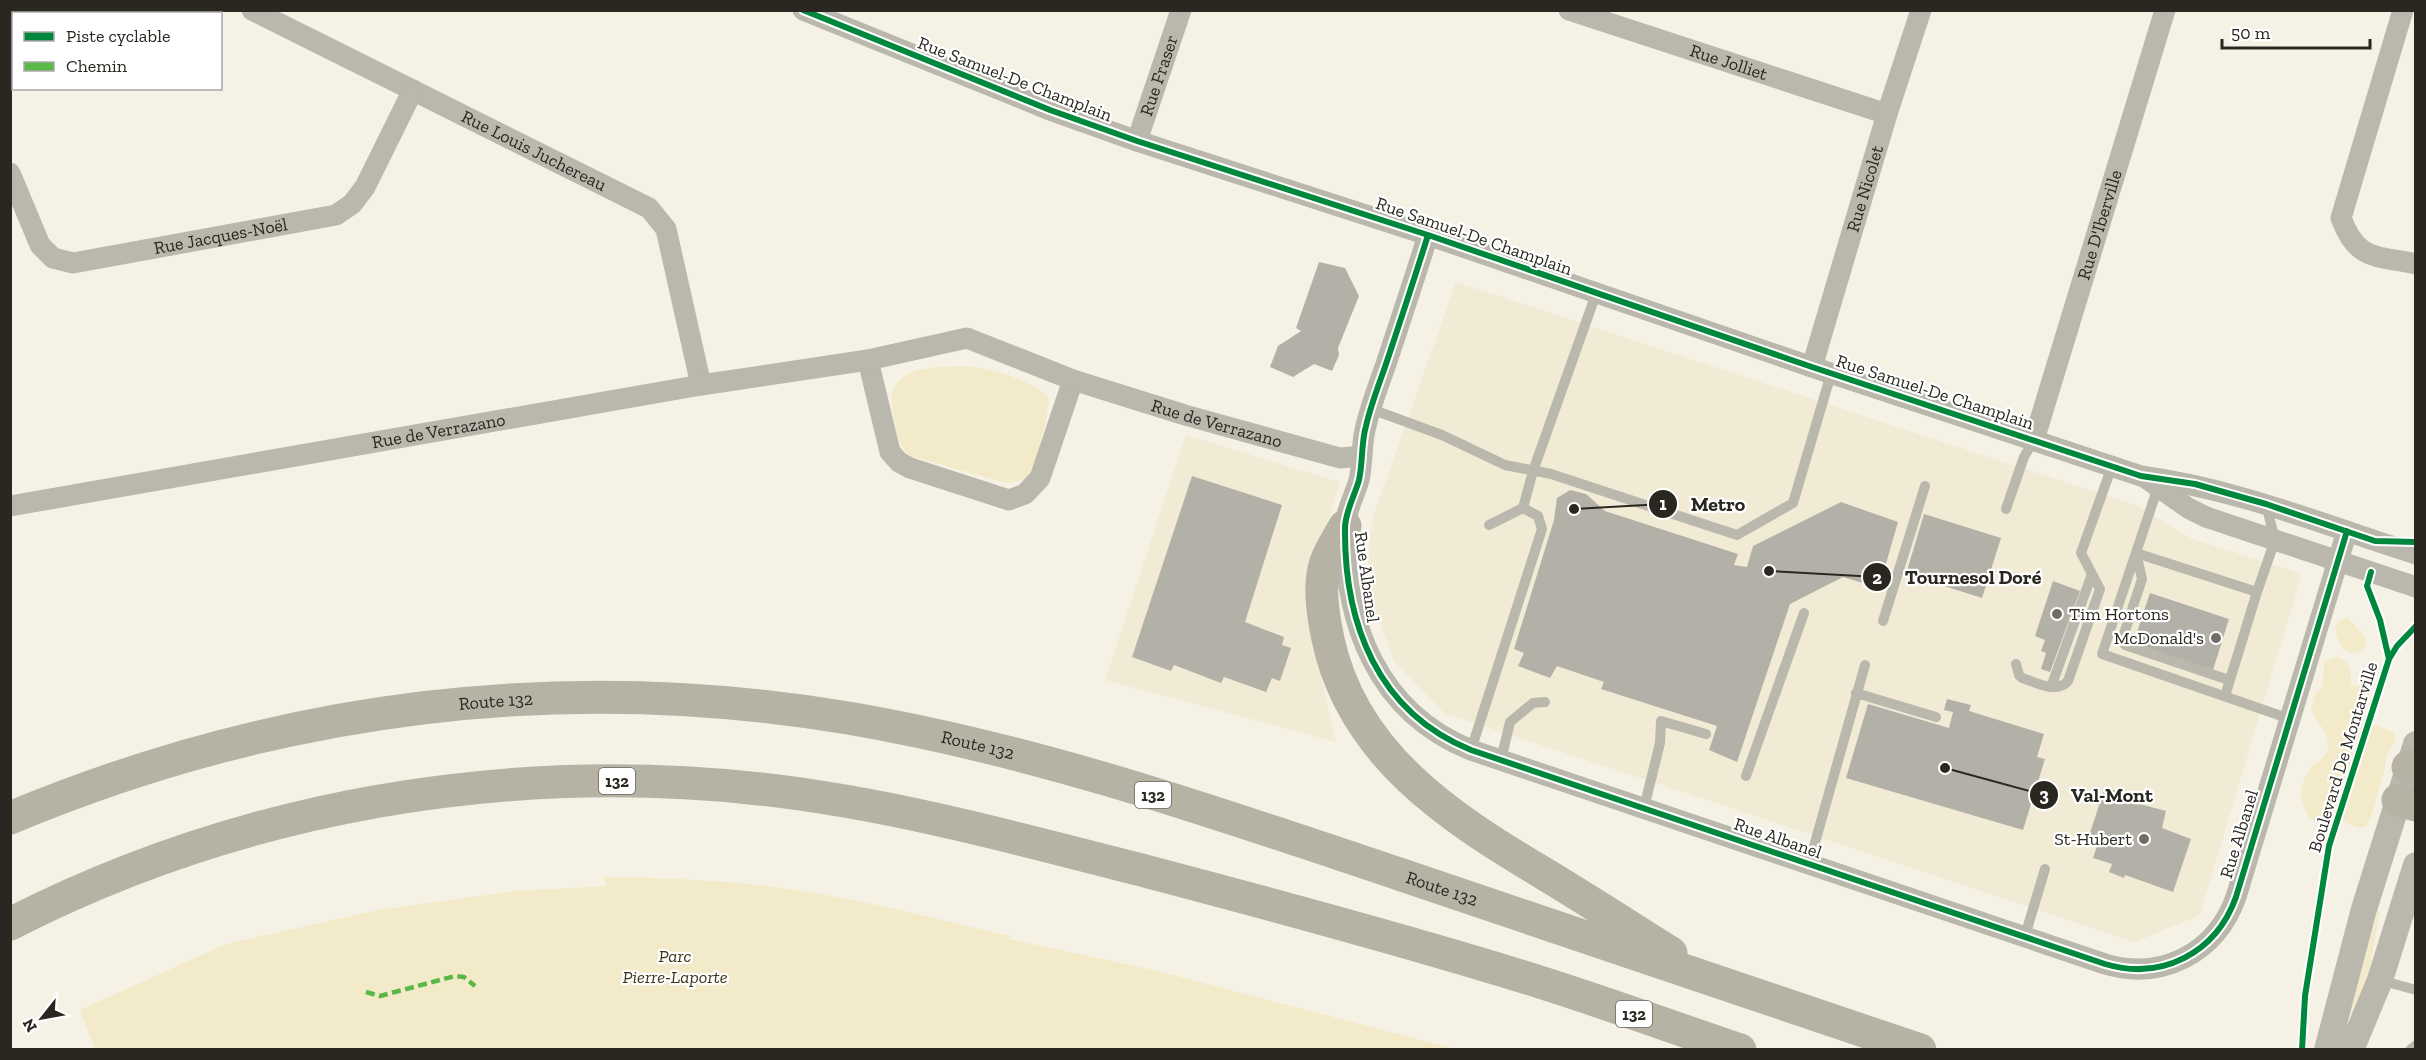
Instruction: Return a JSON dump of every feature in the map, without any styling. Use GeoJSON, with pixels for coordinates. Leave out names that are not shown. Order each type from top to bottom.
{"type":"FeatureCollection","features":[{"type":"Feature","properties":{"kind":"highway"},"geometry":{"type":"LineString","coordinates":[[1345,526],[1326,562],[1323,590],[1324,618],[1335,669],[1359,720],[1381,748],[1420,788],[1481,836],[1716,981]]}},
{"type":"Feature","properties":{"kind":"highway","name":"Route 132"},"geometry":{"type":"LineString","coordinates":[[10,818],[90,786],[185,754],[271,733],[367,714],[463,703],[559,698],[626,698],[743,705],[881,724],[982,746],[1065,769],[1288,837],[1920,1050]]}},
{"type":"Feature","properties":{"kind":"highway","name":"132"},"geometry":{"type":"LineString","coordinates":[[10,924],[80,891],[190,849],[281,822],[354,805],[434,792],[531,783],[618,781],[704,784],[779,792],[856,804],[968,828],[1148,872],[1314,916],[1528,978],[1740,1050]]}},
{"type":"Feature","properties":{"kind":"street","name":"Rue Louis Juchereau"},"geometry":{"type":"LineString","coordinates":[[252,10],[650,208],[666,229],[701,385]]}},
{"type":"Feature","properties":{"kind":"street","name":"Rue Samuel-De Champlain"},"geometry":{"type":"LineString","coordinates":[[803,10],[1050,110],[1137,141],[1428,235],[1821,370],[2154,480],[2195,484],[2266,504],[2415,554]]}},
{"type":"Feature","properties":{"kind":"street","name":"Rue Fraser"},"geometry":{"type":"LineString","coordinates":[[1137,141],[1181,10]]}},
{"type":"Feature","properties":{"kind":"street","name":"Rue Jolliet"},"geometry":{"type":"LineString","coordinates":[[1569,10],[1887,114]]}},
{"type":"Feature","properties":{"kind":"street","name":"Rue Nicolet"},"geometry":{"type":"LineString","coordinates":[[1821,370],[1887,114],[1921,10]]}},
{"type":"Feature","properties":{"kind":"street","name":"Rue D'Iberville"},"geometry":{"type":"LineString","coordinates":[[2034,440],[2165,10]]}},
{"type":"Feature","properties":{"kind":"street"},"geometry":{"type":"LineString","coordinates":[[2403,10],[2341,218],[2347,236],[2361,252],[2415,264]]}},
{"type":"Feature","properties":{"kind":"street","name":"Rue Jacques-Noël"},"geometry":{"type":"LineString","coordinates":[[10,173],[40,245],[53,258],[73,263],[336,215],[352,204],[365,187],[413,90]]}},
{"type":"Feature","properties":{"kind":"street","name":"Rue Albanel"},"geometry":{"type":"LineString","coordinates":[[1428,235],[1365,429],[1359,479],[1345,526],[1352,602],[1360,633],[1375,668],[1395,696],[1417,718],[1442,735],[1471,750],[2116,967],[2137,970],[2170,965],[2190,956],[2222,927],[2232,908],[2347,531]]}},
{"type":"Feature","properties":{"kind":"street","name":"Rue de Verrazano"},"geometry":{"type":"LineString","coordinates":[[10,506],[701,385],[868,360],[968,338],[1073,380],[1185,415],[1340,458],[1362,456]]}},
{"type":"Feature","properties":{"kind":"street"},"geometry":{"type":"LineString","coordinates":[[868,360],[890,452],[899,462],[910,468],[1009,500],[1025,494],[1040,478],[1073,380]]}},
{"type":"Feature","properties":{"kind":"street","name":"Rue Samuel-De Champlain"},"geometry":{"type":"LineString","coordinates":[[2154,480],[2188,508],[2415,587]]}},
{"type":"Feature","properties":{"kind":"street"},"geometry":{"type":"LineString","coordinates":[[2326,1050],[2364,909],[2407,803],[2413,760]]}},
{"type":"Feature","properties":{"kind":"street"},"geometry":{"type":"LineString","coordinates":[[2351,1050],[2380,980],[2415,865]]}},
{"type":"Feature","properties":{"kind":"lane"},"geometry":{"type":"LineString","coordinates":[[1524,508],[1533,471],[1596,294]]}},
{"type":"Feature","properties":{"kind":"lane"},"geometry":{"type":"LineString","coordinates":[[1371,409],[1442,435],[1504,465],[1551,474],[1737,535],[1792,502],[1821,370]]}},
{"type":"Feature","properties":{"kind":"lane"},"geometry":{"type":"LineString","coordinates":[[2006,509],[2024,457],[2034,440]]}},
{"type":"Feature","properties":{"kind":"lane"},"geometry":{"type":"LineString","coordinates":[[2016,664],[2022,678],[2051,687],[2063,687],[2068,681],[2100,589],[2081,553],[2112,466]]}},
{"type":"Feature","properties":{"kind":"lane"},"geometry":{"type":"LineString","coordinates":[[2154,480],[2136,553],[2102,654],[2290,719]]}},
{"type":"Feature","properties":{"kind":"lane"},"geometry":{"type":"LineString","coordinates":[[1883,621],[1925,486]]}},
{"type":"Feature","properties":{"kind":"lane"},"geometry":{"type":"LineString","coordinates":[[2224,696],[2256,592],[2275,540],[2266,504]]}},
{"type":"Feature","properties":{"kind":"lane"},"geometry":{"type":"LineString","coordinates":[[1489,525],[1524,508]]}},
{"type":"Feature","properties":{"kind":"lane"},"geometry":{"type":"LineString","coordinates":[[1471,750],[1542,529],[1538,516],[1524,508]]}},
{"type":"Feature","properties":{"kind":"lane"},"geometry":{"type":"LineString","coordinates":[[2136,553],[2256,592]]}},
{"type":"Feature","properties":{"kind":"lane"},"geometry":{"type":"LineString","coordinates":[[2136,553],[2142,579],[2123,637],[2125,645],[2229,680]]}},
{"type":"Feature","properties":{"kind":"lane"},"geometry":{"type":"LineString","coordinates":[[1746,776],[1804,613]]}},
{"type":"Feature","properties":{"kind":"lane"},"geometry":{"type":"LineString","coordinates":[[1809,864],[1864,665]]}},
{"type":"Feature","properties":{"kind":"lane"},"geometry":{"type":"LineString","coordinates":[[1856,693],[1936,717]]}},
{"type":"Feature","properties":{"kind":"lane"},"geometry":{"type":"LineString","coordinates":[[1501,760],[1510,722],[1533,703],[1545,702]]}},
{"type":"Feature","properties":{"kind":"lane"},"geometry":{"type":"LineString","coordinates":[[1644,808],[1659,743],[1661,721],[1706,734]]}},
{"type":"Feature","properties":{"kind":"lane"},"geometry":{"type":"LineString","coordinates":[[2025,936],[2045,869]]}},
{"type":"Feature","properties":{"kind":"lane"},"geometry":{"type":"LineString","coordinates":[[2380,980],[2415,990]]}},
{"type":"Feature","properties":{"kind":"lane"},"geometry":{"type":"LineString","coordinates":[[2410,1050],[2415,1045]]}},
{"type":"Feature","properties":{"kind":"shaded area"},"geometry":{"type":"Polygon","coordinates":[[[1456,282],[2138,506],[2190,538],[2302,574],[2200,915],[2135,942],[1444,713],[1394,661],[1366,584],[1372,520],[1456,282]]]}},
{"type":"Feature","properties":{"kind":"shaded area"},"geometry":{"type":"Polygon","coordinates":[[[1186,435],[1340,482],[1304,605],[1336,742],[1105,680],[1186,435]]]}},
{"type":"Feature","properties":{"kind":"green space"},"geometry":{"type":"Polygon","coordinates":[[[962,366],[1008,375],[1030,384],[1048,397],[1045,424],[1032,470],[1023,479],[1002,482],[910,456],[900,443],[892,403],[892,394],[896,385],[902,378],[921,370],[962,366]]]}},
{"type":"Feature","properties":{"kind":"green space"},"geometry":{"type":"Polygon","coordinates":[[[2348,618],[2366,638],[2365,646],[2354,653],[2345,649],[2336,632],[2336,625],[2348,618]]]}},
{"type":"Feature","properties":{"kind":"green space"},"geometry":{"type":"Polygon","coordinates":[[[2337,657],[2347,664],[2351,685],[2355,687],[2364,683],[2369,687],[2364,724],[2393,732],[2395,739],[2386,758],[2385,769],[2370,819],[2366,826],[2360,828],[2341,821],[2325,828],[2310,818],[2302,803],[2302,786],[2305,777],[2312,766],[2326,754],[2328,748],[2325,733],[2311,710],[2315,695],[2323,686],[2324,661],[2337,657]]]}},
{"type":"Feature","properties":{"kind":"green space","name":"Parc Pierre-Laporte"},"geometry":{"type":"Polygon","coordinates":[[[603,877],[743,883],[849,899],[1010,936],[1009,939],[1154,970],[1455,1049],[95,1050],[80,1010],[226,944],[378,910],[515,891],[607,886],[603,877]]]}},
{"type":"Feature","properties":{"kind":"green space"},"geometry":{"type":"Polygon","coordinates":[[[2378,911],[2380,912],[2367,983],[2354,1014],[2350,1013],[2378,911]]]}},
{"type":"Feature","properties":{"kind":"building"},"geometry":{"type":"Polygon","coordinates":[[[1319,262],[1345,268],[1359,296],[1338,348],[1339,355],[1332,371],[1314,364],[1293,377],[1270,367],[1278,346],[1301,331],[1296,328],[1319,262]]]}},
{"type":"Feature","properties":{"kind":"building"},"geometry":{"type":"Polygon","coordinates":[[[1192,476],[1282,505],[1245,622],[1284,637],[1282,645],[1291,648],[1280,681],[1272,678],[1266,692],[1224,677],[1221,683],[1174,665],[1171,671],[1132,657],[1192,476]]]}},
{"type":"Feature","properties":{"kind":"building"},"geometry":{"type":"Polygon","coordinates":[[[1570,490],[1586,494],[1605,511],[1738,554],[1734,565],[1747,567],[1753,546],[1841,502],[1898,522],[1879,588],[1843,577],[1790,604],[1737,762],[1709,750],[1717,726],[1601,689],[1604,682],[1557,666],[1550,678],[1518,666],[1524,653],[1514,649],[1554,520],[1557,498],[1570,490]]]}},
{"type":"Feature","properties":{"kind":"building"},"geometry":{"type":"Polygon","coordinates":[[[1924,514],[2001,538],[1982,598],[1906,574],[1924,514]]]}},
{"type":"Feature","properties":{"kind":"building","name":"Tim Hortons"},"geometry":{"type":"Polygon","coordinates":[[[2053,581],[2080,591],[2050,672],[2041,669],[2046,653],[2041,651],[2045,640],[2035,636],[2053,581]]]}},
{"type":"Feature","properties":{"kind":"building"},"geometry":{"type":"Polygon","coordinates":[[[2150,593],[2229,619],[2213,670],[2133,644],[2150,593]]]}},
{"type":"Feature","properties":{"kind":"building"},"geometry":{"type":"Polygon","coordinates":[[[1947,699],[1971,705],[1969,711],[2044,734],[2037,757],[2045,759],[2023,830],[1846,778],[1868,704],[1949,728],[1953,712],[1944,710],[1947,699]]]}},
{"type":"Feature","properties":{"kind":"building","name":"St-Hubert"},"geometry":{"type":"Polygon","coordinates":[[[2105,787],[2129,796],[2132,802],[2166,811],[2162,828],[2191,839],[2173,892],[2125,875],[2124,878],[2109,872],[2112,864],[2093,858],[2099,840],[2089,836],[2105,787]]]}},
{"type":"Feature","properties":{"kind":"marked path"},"geometry":{"type":"LineString","coordinates":[[366,992],[380,996],[455,976],[464,977],[475,986]]}},
{"type":"Feature","properties":{"kind":"cycle path"},"geometry":{"type":"LineString","coordinates":[[803,10],[1050,110],[1137,141],[1428,235],[1812,367],[2141,476],[2195,484],[2266,504],[2375,541],[2416,542]]}},
{"type":"Feature","properties":{"kind":"cycle path"},"geometry":{"type":"LineString","coordinates":[[1428,235],[1368,418],[1363,439],[1359,480],[1345,522],[1346,563],[1351,597],[1360,630],[1372,660],[1390,688],[1412,713],[1439,733],[1471,750],[2105,964],[2147,969],[2166,965],[2184,958],[2201,947],[2227,917],[2236,897],[2347,531]]}},
{"type":"Feature","properties":{"kind":"cycle path","name":"Boulevard De Montarville"},"geometry":{"type":"LineString","coordinates":[[2371,572],[2367,586],[2380,620],[2389,659]]}},
{"type":"Feature","properties":{"kind":"cycle path","name":"Boulevard De Montarville"},"geometry":{"type":"LineString","coordinates":[[2302,1050],[2305,996],[2329,846],[2389,659],[2397,646],[2416,626]]}},
{"type":"Feature","properties":{"kind":"place","name":"Metro"},"geometry":{"type":"Point","coordinates":[1574,509]}},
{"type":"Feature","properties":{"kind":"place","name":"Tournesol Doré"},"geometry":{"type":"Point","coordinates":[1769,571]}},
{"type":"Feature","properties":{"kind":"place","name":"Tim Hortons"},"geometry":{"type":"Point","coordinates":[2057,614]}},
{"type":"Feature","properties":{"kind":"place","name":"McDonald's"},"geometry":{"type":"Point","coordinates":[2216,638]}},
{"type":"Feature","properties":{"kind":"place","name":"Val-Mont"},"geometry":{"type":"Point","coordinates":[1945,768]}},
{"type":"Feature","properties":{"kind":"place","name":"St-Hubert"},"geometry":{"type":"Point","coordinates":[2144,839]}}]}
